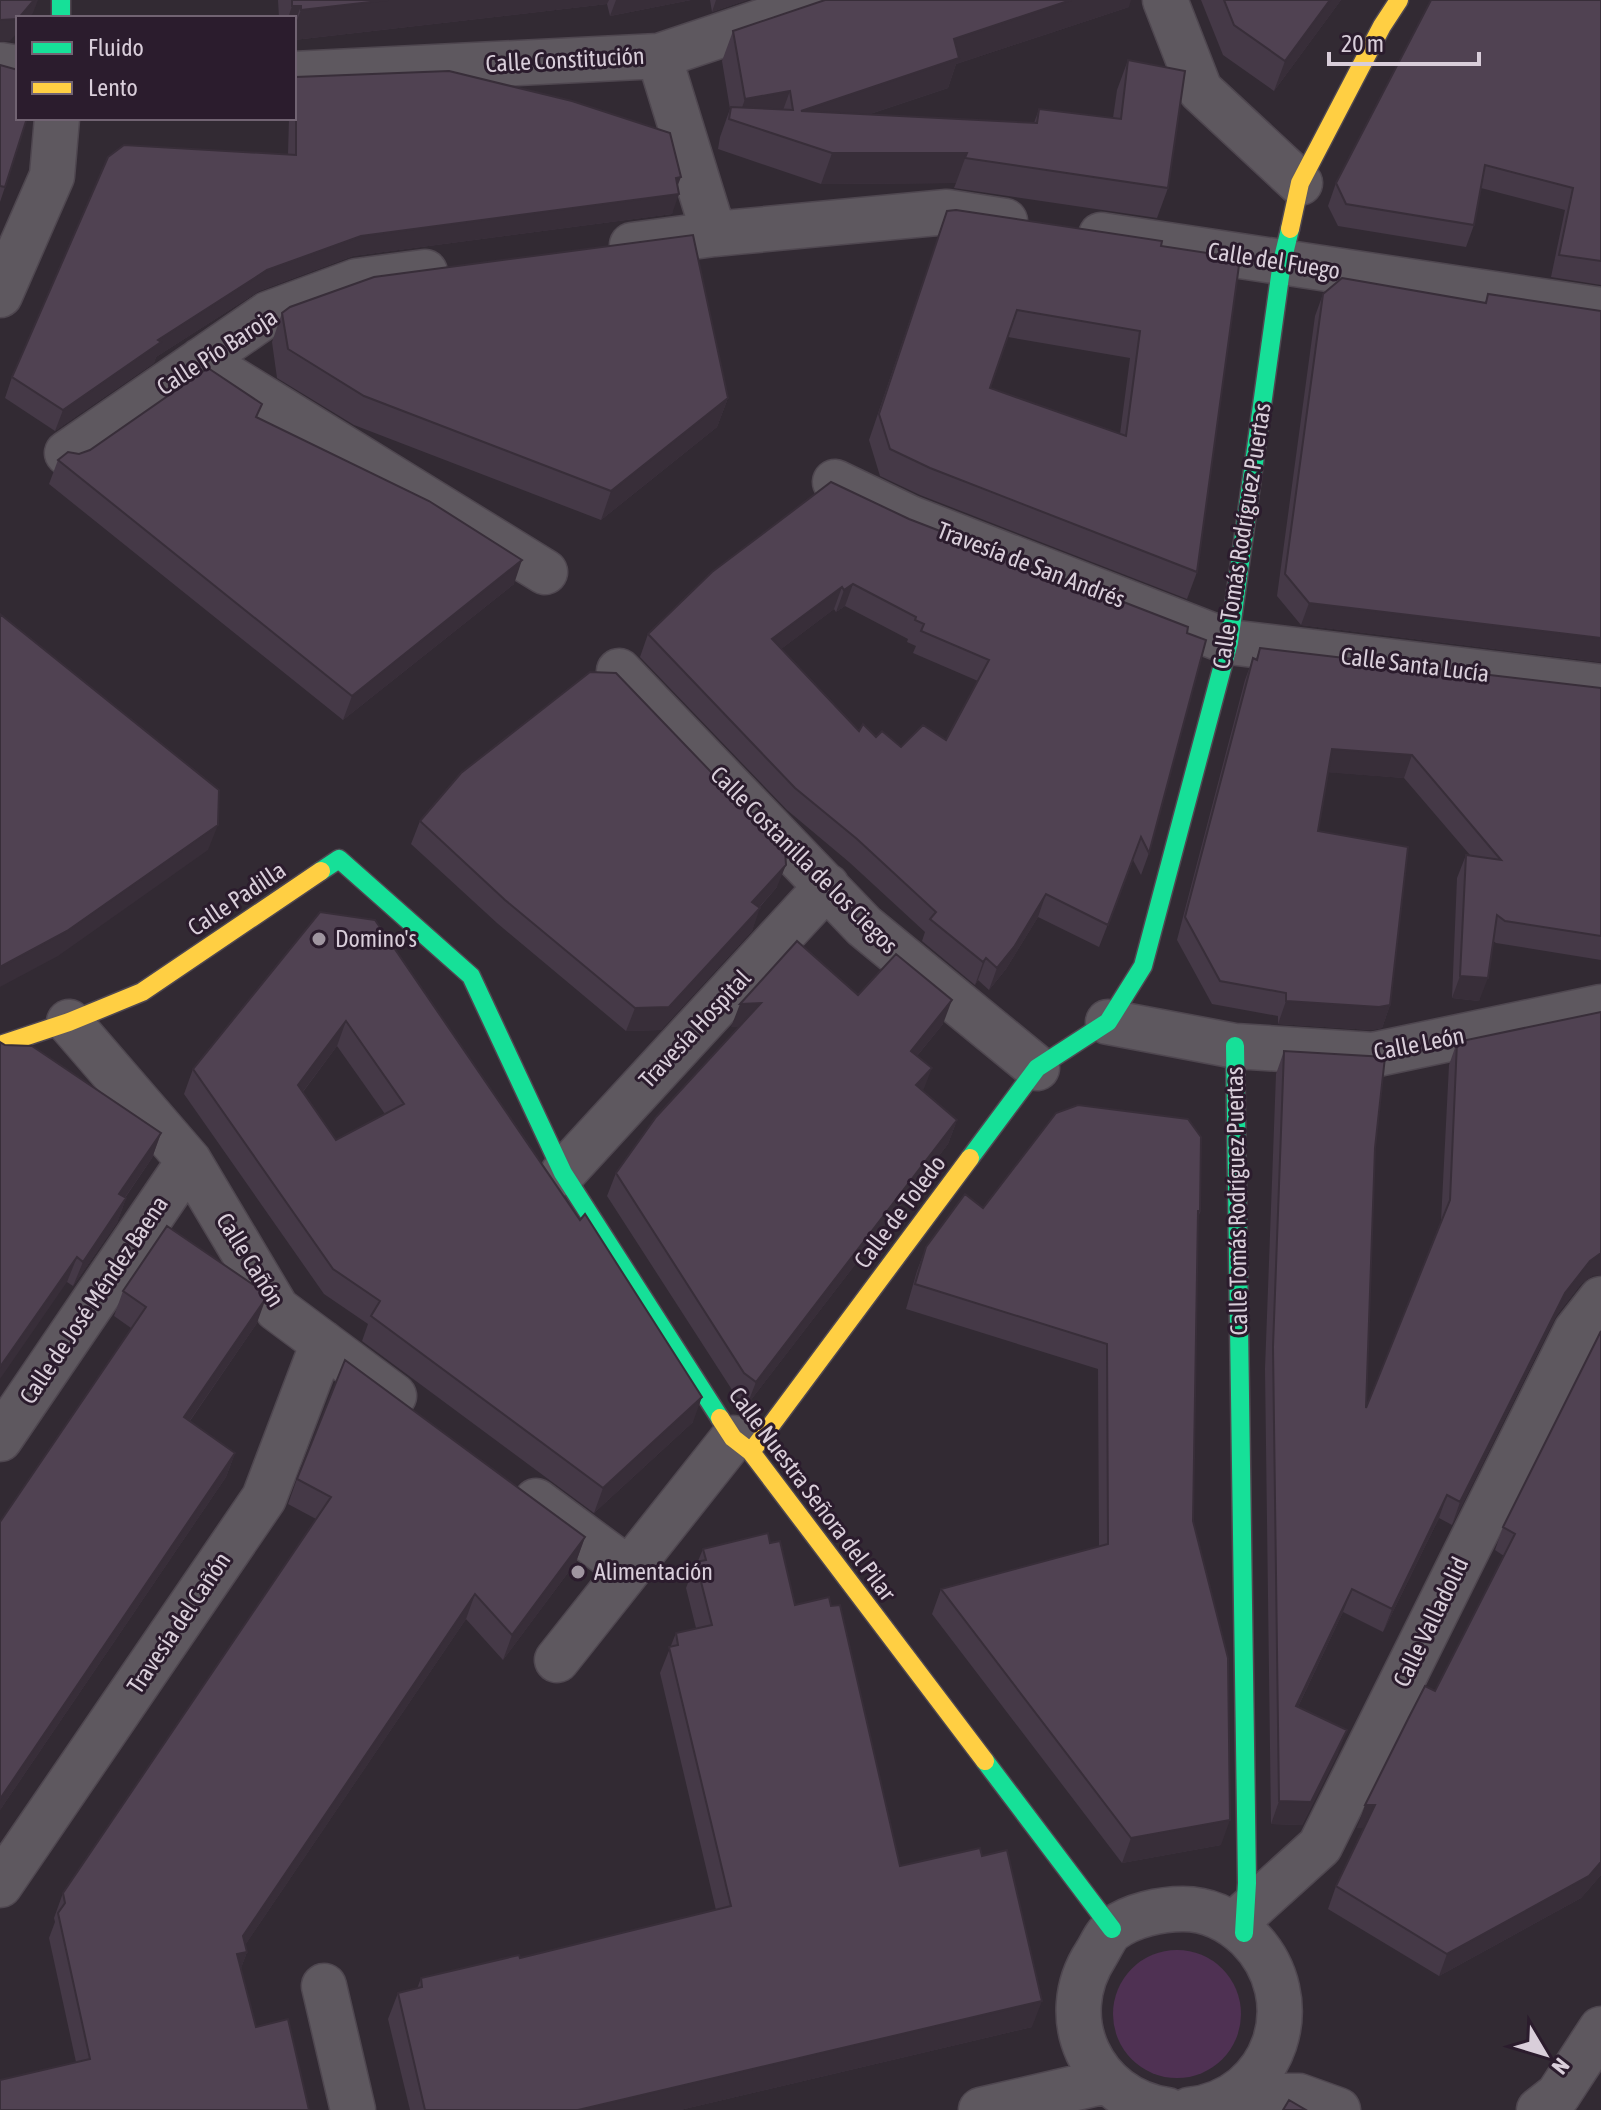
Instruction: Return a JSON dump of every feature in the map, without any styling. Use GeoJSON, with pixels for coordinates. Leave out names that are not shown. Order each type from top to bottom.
{"type":"FeatureCollection","features":[{"type":"Feature","properties":{"kind":"street","name":"Calle Constitución"},"geometry":{"type":"LineString","coordinates":[[296,74],[659,56],[826,0]]}},
{"type":"Feature","properties":{"kind":"street"},"geometry":{"type":"LineString","coordinates":[[1165,0],[1200,90],[1300,183]]}},
{"type":"Feature","properties":{"kind":"street","name":"Calle Tomás Rodríguez Puertas"},"geometry":{"type":"LineString","coordinates":[[1241,1924],[1247,1883],[1235,1046],[1108,1022],[1143,966],[1229,642],[1282,262],[1300,183],[1382,26],[1399,0]]}},
{"type":"Feature","properties":{"kind":"street"},"geometry":{"type":"LineString","coordinates":[[590,250],[714,234],[659,56]]}},
{"type":"Feature","properties":{"kind":"street"},"geometry":{"type":"LineString","coordinates":[[0,295],[52,176],[57,120]]}},
{"type":"Feature","properties":{"kind":"street","name":"Calle del Fuego"},"geometry":{"type":"LineString","coordinates":[[714,234],[947,212],[1601,310]]}},
{"type":"Feature","properties":{"kind":"street","name":"Calle Pío Baroja"},"geometry":{"type":"LineString","coordinates":[[67,453],[268,314],[357,281],[466,267]]}},
{"type":"Feature","properties":{"kind":"street"},"geometry":{"type":"LineString","coordinates":[[201,360],[545,572]]}},
{"type":"Feature","properties":{"kind":"street","name":"Travesía de San Andrés"},"geometry":{"type":"LineString","coordinates":[[835,482],[910,518],[1229,642]]}},
{"type":"Feature","properties":{"kind":"street","name":"Calle Santa Lucía"},"geometry":{"type":"LineString","coordinates":[[1229,642],[1601,687]]}},
{"type":"Feature","properties":{"kind":"street","name":"Calle Costanilla de los Ciegos"},"geometry":{"type":"LineString","coordinates":[[619,671],[864,926],[1037,1068]]}},
{"type":"Feature","properties":{"kind":"street","name":"Calle Padilla"},"geometry":{"type":"LineString","coordinates":[[0,1045],[69,1022],[142,992],[339,859],[471,976]]}},
{"type":"Feature","properties":{"kind":"street","name":"Travesía Hospital"},"geometry":{"type":"LineString","coordinates":[[563,1173],[827,886]]}},
{"type":"Feature","properties":{"kind":"street","name":"Calle Nuestra Señora del Pilar"},"geometry":{"type":"LineString","coordinates":[[471,976],[563,1173],[742,1445],[1112,1929]]}},
{"type":"Feature","properties":{"kind":"street","name":"Calle León"},"geometry":{"type":"LineString","coordinates":[[1235,1046],[1373,1055],[1601,1007]]}},
{"type":"Feature","properties":{"kind":"street","name":"Calle Cañón"},"geometry":{"type":"LineString","coordinates":[[69,1022],[189,1161],[277,1309],[425,1419]]}},
{"type":"Feature","properties":{"kind":"street","name":"Calle de Toledo"},"geometry":{"type":"LineString","coordinates":[[742,1445],[1037,1068],[1108,1022]]}},
{"type":"Feature","properties":{"kind":"street","name":"Calle de José Méndez Baena"},"geometry":{"type":"LineString","coordinates":[[0,1439],[189,1161]]}},
{"type":"Feature","properties":{"kind":"street","name":"Calle Valladolid"},"geometry":{"type":"LineString","coordinates":[[1241,1924],[1320,1846],[1576,1331],[1601,1299]]}},
{"type":"Feature","properties":{"kind":"street","name":"Travesía del Cañón"},"geometry":{"type":"LineString","coordinates":[[0,1885],[264,1498],[323,1343]]}},
{"type":"Feature","properties":{"kind":"street"},"geometry":{"type":"LineString","coordinates":[[557,1660],[628,1569],[742,1445]]}},
{"type":"Feature","properties":{"kind":"street"},"geometry":{"type":"LineString","coordinates":[[501,1475],[628,1569]]}},
{"type":"Feature","properties":{"kind":"street"},"geometry":{"type":"LineString","coordinates":[[1167,2110],[1151,2108],[1126,2097],[1106,2081],[1088,2056],[1079,2025],[1079,1994],[1089,1964],[1112,1929],[1157,1911],[1186,1909],[1214,1914],[1241,1924],[1263,1952],[1277,1982],[1281,2015],[1273,2048],[1256,2077],[1233,2096],[1206,2108],[1189,2110]]}},
{"type":"Feature","properties":{"kind":"street"},"geometry":{"type":"LineString","coordinates":[[324,1986],[353,2110]]}},
{"type":"Feature","properties":{"kind":"street"},"geometry":{"type":"LineString","coordinates":[[1539,2110],[1558,2095],[1601,2029]]}},
{"type":"Feature","properties":{"kind":"street"},"geometry":{"type":"LineString","coordinates":[[981,2110],[1106,2081]]}},
{"type":"Feature","properties":{"kind":"street"},"geometry":{"type":"LineString","coordinates":[[1233,2096],[1299,2096],[1338,2110]]}},
{"type":"Feature","properties":{"kind":"shaded area"},"geometry":{"type":"Polygon","coordinates":[[[1177,1950],[1202,1954],[1223,1968],[1237,1989],[1241,2014],[1237,2039],[1223,2060],[1202,2074],[1177,2078],[1152,2074],[1131,2060],[1117,2039],[1113,2014],[1117,1989],[1131,1968],[1152,1954],[1177,1950]]]}},
{"type":"Feature","properties":{"kind":"building"},"geometry":{"type":"Polygon","coordinates":[[[0,0],[34,0],[16,19],[0,20],[0,0]]]}},
{"type":"Feature","properties":{"kind":"building"},"geometry":{"type":"Polygon","coordinates":[[[292,0],[388,0],[301,10],[301,6],[292,6],[292,0]]]}},
{"type":"Feature","properties":{"kind":"building"},"geometry":{"type":"Polygon","coordinates":[[[825,0],[1071,0],[954,39],[959,58],[801,111],[1037,123],[1039,109],[1121,119],[1128,60],[1185,71],[1168,188],[965,158],[967,153],[832,153],[729,119],[731,107],[793,110],[790,91],[745,99],[733,31],[825,0]]]}},
{"type":"Feature","properties":{"kind":"building"},"geometry":{"type":"Polygon","coordinates":[[[1224,0],[1330,0],[1285,61],[1234,25],[1224,0]]]}},
{"type":"Feature","properties":{"kind":"building"},"geometry":{"type":"Polygon","coordinates":[[[1431,0],[1601,0],[1601,261],[1559,255],[1573,188],[1485,165],[1474,225],[1346,204],[1336,183],[1431,0]]]}},
{"type":"Feature","properties":{"kind":"building"},"geometry":{"type":"Polygon","coordinates":[[[0,65],[16,69],[16,120],[26,120],[5,187],[0,186],[0,65]]]}},
{"type":"Feature","properties":{"kind":"building"},"geometry":{"type":"Polygon","coordinates":[[[449,71],[572,101],[670,133],[681,177],[676,178],[679,194],[361,236],[267,270],[158,340],[161,342],[63,410],[12,377],[108,157],[124,145],[296,155],[296,77],[449,71]]]}},
{"type":"Feature","properties":{"kind":"building"},"geometry":{"type":"Polygon","coordinates":[[[947,211],[1162,241],[1161,246],[1240,258],[1197,572],[930,468],[890,449],[879,414],[947,211]],[[1017,310],[990,388],[1126,436],[1140,331],[1017,310]]]}},
{"type":"Feature","properties":{"kind":"building"},"geometry":{"type":"Polygon","coordinates":[[[693,235],[728,398],[611,491],[364,396],[288,349],[282,313],[290,307],[374,277],[693,235]]]}},
{"type":"Feature","properties":{"kind":"building"},"geometry":{"type":"Polygon","coordinates":[[[1342,278],[1486,303],[1488,294],[1601,311],[1601,638],[1309,603],[1285,574],[1323,294],[1342,278]]]}},
{"type":"Feature","properties":{"kind":"building"},"geometry":{"type":"Polygon","coordinates":[[[208,368],[262,404],[256,417],[429,501],[522,560],[352,696],[58,460],[68,452],[79,454],[90,450],[208,368]]]}},
{"type":"Feature","properties":{"kind":"building"},"geometry":{"type":"Polygon","coordinates":[[[831,482],[909,519],[1188,627],[1187,633],[1206,640],[1149,853],[1141,837],[1108,925],[1046,894],[1014,947],[997,968],[986,958],[983,962],[930,919],[936,912],[857,839],[795,788],[648,634],[712,572],[831,482]],[[853,584],[844,590],[842,587],[772,639],[859,731],[863,724],[876,737],[882,731],[901,747],[923,725],[946,740],[989,660],[921,631],[924,624],[915,620],[916,617],[853,584]]]}},
{"type":"Feature","properties":{"kind":"building"},"geometry":{"type":"Polygon","coordinates":[[[0,614],[219,790],[218,825],[67,931],[0,967],[0,614]]]}},
{"type":"Feature","properties":{"kind":"building"},"geometry":{"type":"Polygon","coordinates":[[[1260,648],[1601,688],[1601,936],[1505,921],[1497,915],[1488,978],[1460,976],[1466,855],[1501,860],[1412,755],[1332,749],[1318,831],[1408,847],[1390,1005],[1379,1007],[1286,1001],[1286,993],[1220,981],[1185,917],[1253,658],[1257,660],[1260,648]]]}},
{"type":"Feature","properties":{"kind":"building"},"geometry":{"type":"Polygon","coordinates":[[[590,672],[616,673],[785,849],[786,865],[752,902],[760,908],[669,1007],[635,1008],[505,900],[420,821],[461,773],[590,672]]]}},
{"type":"Feature","properties":{"kind":"building"},"geometry":{"type":"Polygon","coordinates":[[[320,912],[375,920],[580,1220],[585,1214],[702,1397],[603,1488],[371,1316],[380,1301],[333,1269],[193,1069],[320,912]],[[346,1021],[298,1085],[336,1140],[404,1104],[346,1021]]]}},
{"type":"Feature","properties":{"kind":"building"},"geometry":{"type":"Polygon","coordinates":[[[797,941],[858,995],[896,954],[952,1000],[911,1051],[932,1068],[916,1085],[957,1120],[756,1382],[744,1373],[616,1173],[656,1117],[761,1003],[740,1004],[797,941]]]}},
{"type":"Feature","properties":{"kind":"building"},"geometry":{"type":"Polygon","coordinates":[[[1601,1012],[1601,1253],[1590,1261],[1565,1293],[1460,1502],[1447,1495],[1392,1609],[1352,1589],[1296,1706],[1347,1730],[1311,1802],[1279,1801],[1273,1347],[1284,1051],[1385,1057],[1375,1148],[1366,1408],[1450,1200],[1457,1042],[1601,1012]]]}},
{"type":"Feature","properties":{"kind":"building"},"geometry":{"type":"Polygon","coordinates":[[[0,1042],[32,1046],[161,1133],[119,1194],[126,1198],[83,1262],[77,1257],[0,1367],[0,1042]]]}},
{"type":"Feature","properties":{"kind":"building"},"geometry":{"type":"Polygon","coordinates":[[[1078,1105],[1188,1119],[1201,1137],[1193,1521],[1228,1658],[1230,1820],[1131,1838],[941,1589],[1108,1544],[1107,1344],[915,1284],[926,1247],[965,1194],[983,1208],[1056,1113],[1078,1105]]]}},
{"type":"Feature","properties":{"kind":"building"},"geometry":{"type":"Polygon","coordinates":[[[167,1226],[261,1290],[266,1298],[184,1417],[235,1453],[0,1799],[0,1522],[146,1307],[123,1291],[167,1226]]]}},
{"type":"Feature","properties":{"kind":"building"},"geometry":{"type":"Polygon","coordinates":[[[1601,1331],[1601,1862],[1589,1876],[1447,1954],[1336,1886],[1375,1805],[1365,1805],[1408,1719],[1425,1686],[1435,1691],[1515,1534],[1503,1527],[1601,1331]]]}},
{"type":"Feature","properties":{"kind":"building"},"geometry":{"type":"Polygon","coordinates":[[[345,1360],[585,1537],[512,1635],[475,1594],[243,1936],[247,1952],[237,1954],[256,2027],[288,2019],[309,2110],[0,2110],[0,2080],[90,2059],[58,1913],[65,1903],[63,1893],[331,1497],[297,1479],[345,1360]]]}},
{"type":"Feature","properties":{"kind":"building"},"geometry":{"type":"Polygon","coordinates":[[[768,1533],[770,1543],[780,1541],[795,1605],[829,1597],[831,1606],[840,1605],[900,1866],[980,1848],[982,1856],[1007,1850],[1042,2001],[578,2110],[425,2110],[398,1993],[422,1987],[421,1978],[519,1955],[520,1958],[731,1906],[669,1647],[678,1645],[676,1633],[712,1625],[696,1562],[706,1560],[703,1549],[768,1533]]]}},
{"type":"Feature","properties":{"kind":"building"},"geometry":{"type":"Polygon","coordinates":[[[1289,2100],[1306,2110],[1283,2110],[1289,2100]]]}},
{"type":"Feature","properties":{"kind":"traffic: fast"},"geometry":{"type":"LineString","coordinates":[[61,0],[61,16]]}},
{"type":"Feature","properties":{"kind":"traffic: fast"},"geometry":{"type":"LineString","coordinates":[[970,1158],[1037,1068],[1108,1022],[1143,966],[1229,642],[1282,262],[1290,229]]}},
{"type":"Feature","properties":{"kind":"traffic: fast"},"geometry":{"type":"LineString","coordinates":[[321,871],[339,859],[471,976],[563,1173],[720,1418]]}},
{"type":"Feature","properties":{"kind":"traffic: fast"},"geometry":{"type":"LineString","coordinates":[[1235,1046],[1247,1883],[1244,1933]]}},
{"type":"Feature","properties":{"kind":"traffic: fast"},"geometry":{"type":"LineString","coordinates":[[985,1761],[1112,1929]]}},
{"type":"Feature","properties":{"kind":"traffic: slow"},"geometry":{"type":"LineString","coordinates":[[1290,229],[1300,183],[1382,26],[1399,0]]}},
{"type":"Feature","properties":{"kind":"traffic: slow"},"geometry":{"type":"LineString","coordinates":[[0,1045],[69,1022],[142,992],[321,871]]}},
{"type":"Feature","properties":{"kind":"traffic: slow"},"geometry":{"type":"LineString","coordinates":[[751,1452],[970,1158]]}},
{"type":"Feature","properties":{"kind":"traffic: slow"},"geometry":{"type":"LineString","coordinates":[[720,1418],[733,1438],[751,1452],[985,1761]]}},
{"type":"Feature","properties":{"kind":"place","name":"Domino's"},"geometry":{"type":"Point","coordinates":[319,939]}},
{"type":"Feature","properties":{"kind":"place","name":"Alimentación"},"geometry":{"type":"Point","coordinates":[578,1572]}}]}
